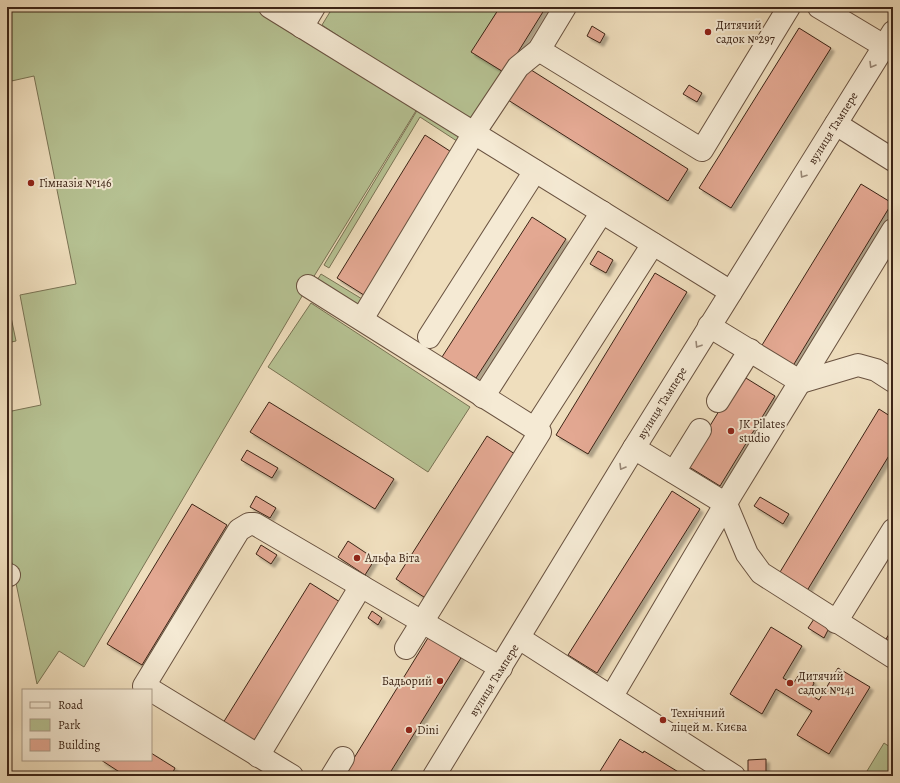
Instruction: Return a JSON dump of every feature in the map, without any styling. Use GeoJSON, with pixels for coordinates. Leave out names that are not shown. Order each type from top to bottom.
{"type":"FeatureCollection","features":[{"type":"Feature","properties":{"kind":"street"},"geometry":{"type":"LineString","coordinates":[[270,7],[731,292]]}},
{"type":"Feature","properties":{"kind":"street"},"geometry":{"type":"LineString","coordinates":[[302,27],[314,7]]}},
{"type":"Feature","properties":{"kind":"street"},"geometry":{"type":"LineString","coordinates":[[362,319],[474,133],[518,67],[539,50],[565,7]]}},
{"type":"Feature","properties":{"kind":"street"},"geometry":{"type":"LineString","coordinates":[[539,50],[702,150],[789,7]]}},
{"type":"Feature","properties":{"kind":"street"},"geometry":{"type":"LineString","coordinates":[[819,7],[888,39]]}},
{"type":"Feature","properties":{"kind":"street","name":"вулиця Тампере"},"geometry":{"type":"LineString","coordinates":[[434,776],[709,326],[888,39]]}},
{"type":"Feature","properties":{"kind":"street"},"geometry":{"type":"LineString","coordinates":[[836,124],[893,160]]}},
{"type":"Feature","properties":{"kind":"street"},"geometry":{"type":"LineString","coordinates":[[429,337],[535,171]]}},
{"type":"Feature","properties":{"kind":"street"},"geometry":{"type":"LineString","coordinates":[[484,397],[602,212]]}},
{"type":"Feature","properties":{"kind":"street"},"geometry":{"type":"LineString","coordinates":[[612,696],[726,504],[893,230]]}},
{"type":"Feature","properties":{"kind":"street"},"geometry":{"type":"LineString","coordinates":[[534,428],[653,244]]}},
{"type":"Feature","properties":{"kind":"street"},"geometry":{"type":"LineString","coordinates":[[308,286],[540,432],[406,648]]}},
{"type":"Feature","properties":{"kind":"street"},"geometry":{"type":"LineString","coordinates":[[709,326],[801,382],[858,365],[876,370],[893,381]]}},
{"type":"Feature","properties":{"kind":"street"},"geometry":{"type":"LineString","coordinates":[[718,401],[750,350]]}},
{"type":"Feature","properties":{"kind":"street"},"geometry":{"type":"LineString","coordinates":[[674,472],[700,430]]}},
{"type":"Feature","properties":{"kind":"street"},"geometry":{"type":"LineString","coordinates":[[634,448],[726,504],[747,554],[761,573],[893,657]]}},
{"type":"Feature","properties":{"kind":"street"},"geometry":{"type":"LineString","coordinates":[[149,689],[144,686],[235,537],[244,526],[249,524],[255,524],[501,668]]}},
{"type":"Feature","properties":{"kind":"street"},"geometry":{"type":"LineString","coordinates":[[836,622],[893,530]]}},
{"type":"Feature","properties":{"kind":"street"},"geometry":{"type":"LineString","coordinates":[[258,756],[361,586]]}},
{"type":"Feature","properties":{"kind":"street"},"geometry":{"type":"LineString","coordinates":[[519,638],[612,696],[734,776]]}},
{"type":"Feature","properties":{"kind":"street"},"geometry":{"type":"LineString","coordinates":[[152,691],[292,776]]}},
{"type":"Feature","properties":{"kind":"green space"},"geometry":{"type":"Polygon","coordinates":[[[7,7],[270,7],[422,101],[308,286],[84,667],[59,651],[37,684],[7,540],[7,412],[41,405],[20,295],[76,284],[34,76],[7,82],[7,7]]]}},
{"type":"Feature","properties":{"kind":"green space"},"geometry":{"type":"Polygon","coordinates":[[[333,7],[500,7],[472,52],[505,73],[469,121],[322,25],[333,7]]]}},
{"type":"Feature","properties":{"kind":"green space"},"geometry":{"type":"Polygon","coordinates":[[[421,104],[466,134],[463,145],[420,117],[329,268],[324,265],[421,104]]]}},
{"type":"Feature","properties":{"kind":"green space"},"geometry":{"type":"Polygon","coordinates":[[[321,274],[367,302],[360,313],[314,285],[321,274]]]}},
{"type":"Feature","properties":{"kind":"green space"},"geometry":{"type":"Polygon","coordinates":[[[7,298],[16,341],[7,343],[7,298]]]}},
{"type":"Feature","properties":{"kind":"green space"},"geometry":{"type":"Polygon","coordinates":[[[311,303],[470,407],[428,472],[268,367],[311,303]]]}},
{"type":"Feature","properties":{"kind":"green space"},"geometry":{"type":"Polygon","coordinates":[[[884,743],[893,749],[893,776],[864,776],[884,743]]]}},
{"type":"Feature","properties":{"kind":"building"},"geometry":{"type":"Polygon","coordinates":[[[500,7],[546,7],[505,73],[471,52],[500,7]]]}},
{"type":"Feature","properties":{"kind":"building"},"geometry":{"type":"Polygon","coordinates":[[[592,26],[605,34],[600,43],[587,36],[592,26]]]}},
{"type":"Feature","properties":{"kind":"building"},"geometry":{"type":"Polygon","coordinates":[[[799,28],[831,48],[731,208],[699,188],[799,28]]]}},
{"type":"Feature","properties":{"kind":"building"},"geometry":{"type":"Polygon","coordinates":[[[528,68],[688,169],[668,201],[508,100],[528,68]]]}},
{"type":"Feature","properties":{"kind":"building"},"geometry":{"type":"Polygon","coordinates":[[[689,85],[702,93],[697,102],[683,94],[689,85]]]}},
{"type":"Feature","properties":{"kind":"building"},"geometry":{"type":"Polygon","coordinates":[[[425,135],[456,155],[367,297],[337,278],[425,135]]]}},
{"type":"Feature","properties":{"kind":"building"},"geometry":{"type":"Polygon","coordinates":[[[861,184],[892,203],[791,369],[759,350],[861,184]]]}},
{"type":"Feature","properties":{"kind":"building"},"geometry":{"type":"Polygon","coordinates":[[[532,217],[566,239],[476,378],[442,357],[532,217]]]}},
{"type":"Feature","properties":{"kind":"building"},"geometry":{"type":"Polygon","coordinates":[[[598,251],[613,260],[606,273],[590,264],[598,251]]]}},
{"type":"Feature","properties":{"kind":"building"},"geometry":{"type":"Polygon","coordinates":[[[655,273],[687,292],[588,454],[556,435],[655,273]]]}},
{"type":"Feature","properties":{"kind":"building","name":"JK Pilates studio"},"geometry":{"type":"Polygon","coordinates":[[[741,375],[775,396],[720,486],[686,465],[741,375]]]}},
{"type":"Feature","properties":{"kind":"building"},"geometry":{"type":"Polygon","coordinates":[[[269,402],[394,479],[375,509],[250,432],[269,402]]]}},
{"type":"Feature","properties":{"kind":"building"},"geometry":{"type":"Polygon","coordinates":[[[879,409],[893,418],[893,449],[805,594],[777,577],[879,409]]]}},
{"type":"Feature","properties":{"kind":"building"},"geometry":{"type":"Polygon","coordinates":[[[487,436],[518,456],[427,599],[396,579],[487,436]]]}},
{"type":"Feature","properties":{"kind":"building"},"geometry":{"type":"Polygon","coordinates":[[[247,450],[278,468],[272,478],[241,460],[247,450]]]}},
{"type":"Feature","properties":{"kind":"building"},"geometry":{"type":"Polygon","coordinates":[[[672,491],[700,509],[597,673],[568,655],[672,491]]]}},
{"type":"Feature","properties":{"kind":"building"},"geometry":{"type":"Polygon","coordinates":[[[256,496],[276,508],[270,518],[250,507],[256,496]]]}},
{"type":"Feature","properties":{"kind":"building"},"geometry":{"type":"Polygon","coordinates":[[[760,497],[789,514],[783,524],[754,506],[760,497]]]}},
{"type":"Feature","properties":{"kind":"building"},"geometry":{"type":"Polygon","coordinates":[[[192,504],[227,525],[142,665],[107,644],[192,504]]]}},
{"type":"Feature","properties":{"kind":"building","name":"Альфа Віта"},"geometry":{"type":"Polygon","coordinates":[[[348,541],[375,559],[365,575],[338,557],[348,541]]]}},
{"type":"Feature","properties":{"kind":"building"},"geometry":{"type":"Polygon","coordinates":[[[261,545],[277,555],[271,564],[256,554],[261,545]]]}},
{"type":"Feature","properties":{"kind":"building"},"geometry":{"type":"Polygon","coordinates":[[[310,583],[340,602],[253,742],[223,723],[310,583]]]}},
{"type":"Feature","properties":{"kind":"building"},"geometry":{"type":"Polygon","coordinates":[[[372,611],[382,618],[378,625],[368,618],[372,611]]]}},
{"type":"Feature","properties":{"kind":"building"},"geometry":{"type":"Polygon","coordinates":[[[814,619],[829,628],[824,638],[808,628],[814,619]]]}},
{"type":"Feature","properties":{"kind":"building"},"geometry":{"type":"Polygon","coordinates":[[[771,627],[802,646],[783,678],[793,684],[798,676],[808,675],[814,683],[809,694],[819,700],[838,668],[870,687],[829,754],[797,735],[812,711],[776,689],[762,714],[730,694],[771,627]]]}},
{"type":"Feature","properties":{"kind":"building"},"geometry":{"type":"Polygon","coordinates":[[[893,628],[893,644],[886,639],[893,628]]]}},
{"type":"Feature","properties":{"kind":"building"},"geometry":{"type":"Polygon","coordinates":[[[431,633],[464,653],[388,776],[343,776],[431,633]]]}},
{"type":"Feature","properties":{"kind":"building"},"geometry":{"type":"Polygon","coordinates":[[[620,739],[643,753],[644,751],[685,776],[597,776],[620,739]]]}},
{"type":"Feature","properties":{"kind":"building"},"geometry":{"type":"Polygon","coordinates":[[[152,754],[175,768],[171,776],[119,776],[121,773],[103,761],[152,761],[152,754]]]}},
{"type":"Feature","properties":{"kind":"building"},"geometry":{"type":"Polygon","coordinates":[[[766,759],[766,776],[748,776],[748,760],[766,759]]]}},
{"type":"Feature","properties":{"kind":"place","name":"Дитячий садок №297"},"geometry":{"type":"Point","coordinates":[708,32]}},
{"type":"Feature","properties":{"kind":"place","name":"Гімназія №146"},"geometry":{"type":"Point","coordinates":[31,183]}},
{"type":"Feature","properties":{"kind":"place","name":"JK Pilates studio"},"geometry":{"type":"Point","coordinates":[731,431]}},
{"type":"Feature","properties":{"kind":"place","name":"Альфа Віта"},"geometry":{"type":"Point","coordinates":[357,558]}},
{"type":"Feature","properties":{"kind":"place","name":"Бадьорий"},"geometry":{"type":"Point","coordinates":[440,681]}},
{"type":"Feature","properties":{"kind":"place","name":"Дитячий садок №141"},"geometry":{"type":"Point","coordinates":[790,683]}},
{"type":"Feature","properties":{"kind":"place","name":"Технічний ліцей м. Києва"},"geometry":{"type":"Point","coordinates":[663,720]}},
{"type":"Feature","properties":{"kind":"place","name":"Dini"},"geometry":{"type":"Point","coordinates":[409,730]}}]}
